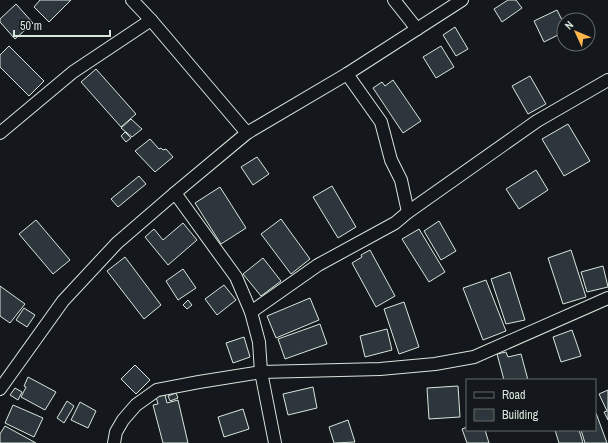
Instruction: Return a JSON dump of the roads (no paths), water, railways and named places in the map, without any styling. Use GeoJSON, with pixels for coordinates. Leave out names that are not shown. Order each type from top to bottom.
{"type":"FeatureCollection","features":[{"type":"Feature","properties":{"kind":"street"},"geometry":{"type":"LineString","coordinates":[[132,0],[151,20],[247,133]]}},
{"type":"Feature","properties":{"kind":"street"},"geometry":{"type":"LineString","coordinates":[[394,0],[417,29]]}},
{"type":"Feature","properties":{"kind":"street"},"geometry":{"type":"LineString","coordinates":[[0,389],[63,301],[117,243],[175,193],[247,133],[347,74],[462,0]]}},
{"type":"Feature","properties":{"kind":"street"},"geometry":{"type":"LineString","coordinates":[[1,129],[73,72],[151,20]]}},
{"type":"Feature","properties":{"kind":"street"},"geometry":{"type":"LineString","coordinates":[[347,74],[381,122],[391,160],[401,180],[408,212]]}},
{"type":"Feature","properties":{"kind":"street"},"geometry":{"type":"LineString","coordinates":[[251,312],[318,265],[395,223],[408,212],[537,121],[608,80]]}},
{"type":"Feature","properties":{"kind":"street"},"geometry":{"type":"LineString","coordinates":[[175,193],[236,277],[251,312],[259,342],[261,372],[275,443]]}},
{"type":"Feature","properties":{"kind":"street"},"geometry":{"type":"LineString","coordinates":[[114,443],[116,432],[123,420],[136,406],[157,390],[261,372],[380,369],[435,364],[474,357],[608,298]]}}]}
